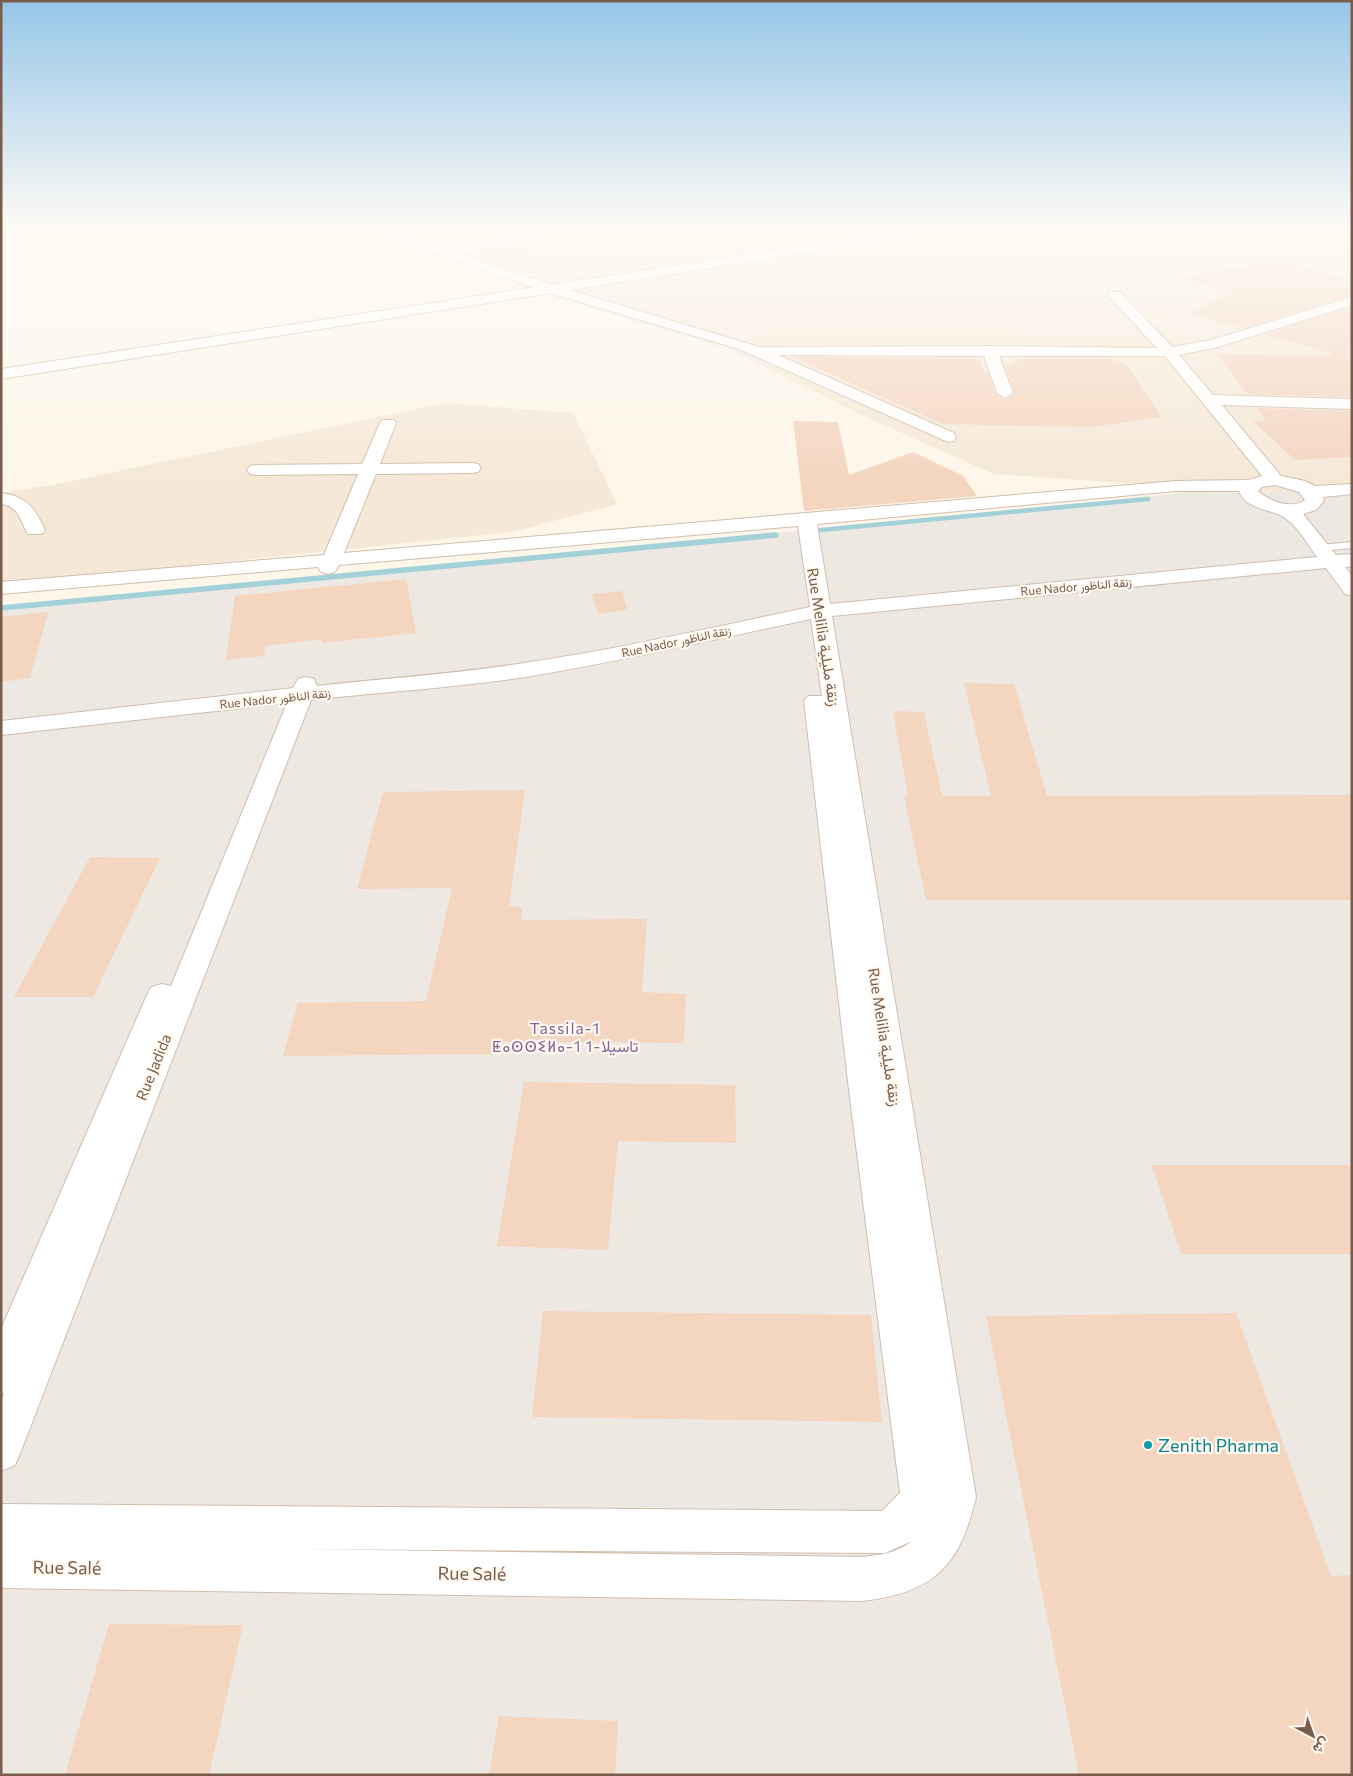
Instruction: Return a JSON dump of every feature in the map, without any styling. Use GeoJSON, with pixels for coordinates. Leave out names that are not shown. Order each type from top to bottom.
{"type":"FeatureCollection","features":[{"type":"Feature","properties":{"kind":"street"},"geometry":{"type":"LineString","coordinates":[[1,364],[349,314]]}},
{"type":"Feature","properties":{"kind":"street"},"geometry":{"type":"LineString","coordinates":[[1,374],[371,314]]}},
{"type":"Feature","properties":{"kind":"street"},"geometry":{"type":"LineString","coordinates":[[636,314],[718,338],[754,351],[948,437]]}},
{"type":"Feature","properties":{"kind":"street"},"geometry":{"type":"LineString","coordinates":[[1133,314],[1169,352],[1275,480]]}},
{"type":"Feature","properties":{"kind":"street"},"geometry":{"type":"LineString","coordinates":[[754,351],[989,350],[1169,352],[1213,344],[1313,314]]}},
{"type":"Feature","properties":{"kind":"street"},"geometry":{"type":"LineString","coordinates":[[989,350],[1005,394]]}},
{"type":"Feature","properties":{"kind":"street"},"geometry":{"type":"LineString","coordinates":[[1209,400],[1352,404]]}},
{"type":"Feature","properties":{"kind":"street"},"geometry":{"type":"LineString","coordinates":[[1220,412],[1271,414],[1352,410]]}},
{"type":"Feature","properties":{"kind":"street"},"geometry":{"type":"LineString","coordinates":[[329,564],[388,423]]}},
{"type":"Feature","properties":{"kind":"street"},"geometry":{"type":"LineString","coordinates":[[256,470],[472,468]]}},
{"type":"Feature","properties":{"kind":"street"},"geometry":{"type":"LineString","coordinates":[[1,595],[329,564],[800,524],[1183,492],[1250,489],[1275,480],[1295,484],[1311,499],[1314,518],[1339,553],[1352,590]]}},
{"type":"Feature","properties":{"kind":"street"},"geometry":{"type":"LineString","coordinates":[[1250,489],[1267,505],[1286,511],[1297,518],[1339,553]]}},
{"type":"Feature","properties":{"kind":"street"},"geometry":{"type":"LineString","coordinates":[[1267,505],[1288,509],[1311,499],[1352,489]]}},
{"type":"Feature","properties":{"kind":"street"},"geometry":{"type":"LineString","coordinates":[[1,498],[19,502],[24,506],[35,530]]}},
{"type":"Feature","properties":{"kind":"street","name":"Rue Melilia زنقة مليلية"},"geometry":{"type":"LineString","coordinates":[[800,524],[955,1497],[952,1516],[945,1534],[934,1550]]}},
{"type":"Feature","properties":{"kind":"street","name":"Rue Nador زنقة الناظور"},"geometry":{"type":"LineString","coordinates":[[1,718],[297,690],[425,683],[525,670],[645,648],[812,607],[1339,553]]}},
{"type":"Feature","properties":{"kind":"street"},"geometry":{"type":"LineString","coordinates":[[1,588],[329,564]]}},
{"type":"Feature","properties":{"kind":"street","name":"Rue Melilia زنقة مليلية"},"geometry":{"type":"LineString","coordinates":[[812,607],[866,1098],[921,1494],[913,1512],[903,1523]]}},
{"type":"Feature","properties":{"kind":"street","name":"Rue Nador زنقة الناظور"},"geometry":{"type":"LineString","coordinates":[[1,728],[297,690]]}},
{"type":"Feature","properties":{"kind":"street","name":"Rue Jadida"},"geometry":{"type":"LineString","coordinates":[[1,1375],[297,690]]}},
{"type":"Feature","properties":{"kind":"street","name":"Rue Jadida"},"geometry":{"type":"LineString","coordinates":[[1,1451],[297,690]]}},
{"type":"Feature","properties":{"kind":"street"},"geometry":{"type":"LineString","coordinates":[[1,1526],[885,1532],[903,1523],[934,1550]]}},
{"type":"Feature","properties":{"kind":"street","name":"Rue Salé"},"geometry":{"type":"LineString","coordinates":[[1,1566],[862,1579],[884,1578],[904,1572],[921,1563],[934,1550]]}},
{"type":"Feature","properties":{"kind":"shaded area"},"geometry":{"type":"Polygon","coordinates":[[[610,314],[1352,314],[1352,488],[1279,492],[1183,493],[1171,486],[994,474],[870,419],[729,349],[610,314]]]}},
{"type":"Feature","properties":{"kind":"shaded area"},"geometry":{"type":"Polygon","coordinates":[[[445,403],[573,413],[617,504],[512,532],[1,585],[1,493],[57,484],[445,403]]]}},
{"type":"Feature","properties":{"kind":"shaded area"},"geometry":{"type":"Polygon","coordinates":[[[1352,488],[1352,1775],[1,1775],[1,608],[1183,493],[1279,492],[1352,488]]]}},
{"type":"Feature","properties":{"kind":"building"},"geometry":{"type":"Polygon","coordinates":[[[1192,314],[1290,314],[1244,328],[1192,314]]]}},
{"type":"Feature","properties":{"kind":"building"},"geometry":{"type":"Polygon","coordinates":[[[1330,314],[1352,314],[1352,397],[1247,394],[1217,354],[1330,356],[1331,353],[1265,334],[1330,314]]]}},
{"type":"Feature","properties":{"kind":"building"},"geometry":{"type":"Polygon","coordinates":[[[792,357],[975,358],[979,359],[985,374],[988,373],[995,394],[1004,400],[1015,394],[1005,366],[1024,358],[1108,358],[1126,364],[1161,417],[1091,427],[943,424],[792,357]]]}},
{"type":"Feature","properties":{"kind":"building"},"geometry":{"type":"Polygon","coordinates":[[[1257,408],[1352,411],[1352,457],[1295,460],[1253,421],[1266,421],[1257,408]]]}},
{"type":"Feature","properties":{"kind":"building"},"geometry":{"type":"Polygon","coordinates":[[[793,421],[838,422],[849,475],[913,452],[963,476],[977,496],[804,511],[793,421]]]}},
{"type":"Feature","properties":{"kind":"building"},"geometry":{"type":"Polygon","coordinates":[[[406,579],[416,633],[322,643],[321,639],[265,646],[264,656],[226,660],[235,596],[406,579]]]}},
{"type":"Feature","properties":{"kind":"building"},"geometry":{"type":"Polygon","coordinates":[[[622,591],[627,610],[598,614],[592,594],[622,591]]]}},
{"type":"Feature","properties":{"kind":"building"},"geometry":{"type":"Polygon","coordinates":[[[48,612],[30,678],[1,682],[1,617],[48,612]]]}},
{"type":"Feature","properties":{"kind":"building"},"geometry":{"type":"Polygon","coordinates":[[[964,683],[1014,684],[1047,796],[1352,795],[1352,900],[926,900],[904,796],[908,796],[893,711],[924,712],[942,796],[991,796],[964,683]]]}},
{"type":"Feature","properties":{"kind":"building"},"geometry":{"type":"Polygon","coordinates":[[[525,790],[509,906],[522,907],[521,920],[647,919],[642,992],[686,994],[684,1043],[503,1042],[501,1054],[283,1056],[298,1003],[426,1001],[452,888],[357,889],[383,792],[525,790]]]}},
{"type":"Feature","properties":{"kind":"building"},"geometry":{"type":"Polygon","coordinates":[[[90,857],[160,858],[93,997],[14,997],[90,857]]]}},
{"type":"Feature","properties":{"kind":"building"},"geometry":{"type":"Polygon","coordinates":[[[524,1082],[735,1085],[736,1143],[618,1141],[608,1250],[497,1246],[524,1082]]]}},
{"type":"Feature","properties":{"kind":"building"},"geometry":{"type":"Polygon","coordinates":[[[1152,1165],[1352,1165],[1352,1254],[1181,1254],[1152,1165]]]}},
{"type":"Feature","properties":{"kind":"building"},"geometry":{"type":"Polygon","coordinates":[[[543,1311],[871,1315],[882,1422],[532,1417],[543,1311]]]}},
{"type":"Feature","properties":{"kind":"building","name":"Zenith Pharma"},"geometry":{"type":"Polygon","coordinates":[[[1236,1313],[1331,1576],[1352,1575],[1352,1775],[1079,1775],[986,1316],[1236,1313]]]}},
{"type":"Feature","properties":{"kind":"building"},"geometry":{"type":"Polygon","coordinates":[[[109,1624],[243,1625],[209,1775],[65,1775],[109,1624]]]}},
{"type":"Feature","properties":{"kind":"building"},"geometry":{"type":"Polygon","coordinates":[[[499,1716],[618,1721],[615,1775],[489,1775],[499,1716]]]}},
{"type":"Feature","properties":{"kind":"waterway"},"geometry":{"type":"LineString","coordinates":[[821,530],[1148,499]]}},
{"type":"Feature","properties":{"kind":"waterway"},"geometry":{"type":"LineString","coordinates":[[1,608],[776,535]]}},
{"type":"Feature","properties":{"kind":"place","name":"Zenith Pharma"},"geometry":{"type":"Point","coordinates":[1148,1445]}},
{"type":"Feature","properties":{"kind":"district","name":"Tassila-1 ⵟⴰⵙⵙⵉⵍⴰ-1 1-تاسيلا"},"geometry":{"type":"Point","coordinates":[565,1036]}}]}
